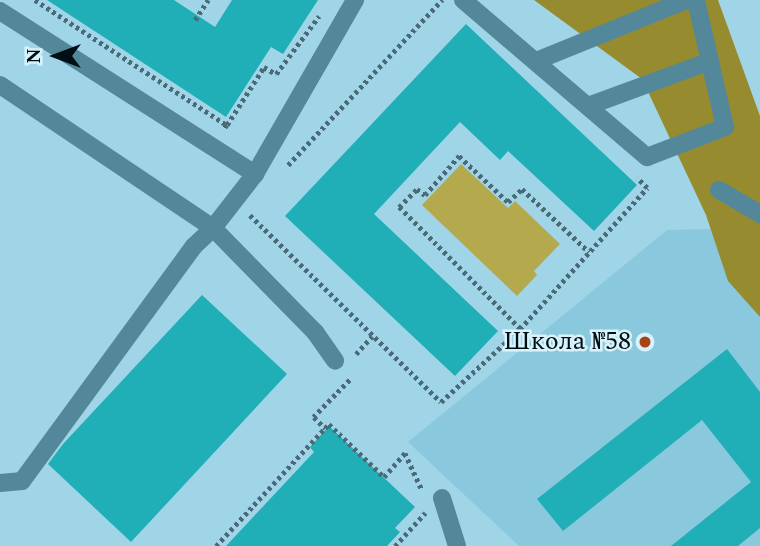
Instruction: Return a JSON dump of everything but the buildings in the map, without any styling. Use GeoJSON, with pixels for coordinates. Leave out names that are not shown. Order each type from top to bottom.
{"type":"FeatureCollection","features":[{"type":"Feature","properties":{"kind":"lane"},"geometry":{"type":"LineString","coordinates":[[0,483],[22,481],[194,246],[212,229],[255,174],[355,0]]}},
{"type":"Feature","properties":{"kind":"lane"},"geometry":{"type":"LineString","coordinates":[[463,0],[647,157],[725,127],[696,0]]}},
{"type":"Feature","properties":{"kind":"lane"},"geometry":{"type":"LineString","coordinates":[[536,61],[686,0]]}},
{"type":"Feature","properties":{"kind":"lane"},"geometry":{"type":"LineString","coordinates":[[0,9],[255,174]]}},
{"type":"Feature","properties":{"kind":"lane"},"geometry":{"type":"LineString","coordinates":[[588,106],[710,61]]}},
{"type":"Feature","properties":{"kind":"lane"},"geometry":{"type":"LineString","coordinates":[[0,85],[212,229],[315,332],[335,361]]}},
{"type":"Feature","properties":{"kind":"lane"},"geometry":{"type":"LineString","coordinates":[[719,190],[760,214]]}},
{"type":"Feature","properties":{"kind":"lane"},"geometry":{"type":"LineString","coordinates":[[434,497],[457,546]]}},
{"type":"Feature","properties":{"kind":"path"},"geometry":{"type":"LineString","coordinates":[[195,20],[208,0]]}},
{"type":"Feature","properties":{"kind":"path"},"geometry":{"type":"LineString","coordinates":[[287,166],[444,0]]}},
{"type":"Feature","properties":{"kind":"path"},"geometry":{"type":"LineString","coordinates":[[227,125],[264,66],[276,74],[317,15],[324,19]]}},
{"type":"Feature","properties":{"kind":"path"},"geometry":{"type":"LineString","coordinates":[[520,329],[399,208],[417,189],[425,195],[459,156],[508,202],[522,189],[589,252]]}},
{"type":"Feature","properties":{"kind":"path"},"geometry":{"type":"LineString","coordinates":[[245,211],[440,402],[520,329],[647,188],[628,170]]}},
{"type":"Feature","properties":{"kind":"path"},"geometry":{"type":"LineString","coordinates":[[325,428],[314,417],[353,377]]}},
{"type":"Feature","properties":{"kind":"path"},"geometry":{"type":"LineString","coordinates":[[216,546],[329,424],[384,477],[405,453],[434,497]]}},
{"type":"Feature","properties":{"kind":"path"},"geometry":{"type":"LineString","coordinates":[[395,546],[430,508],[433,520]]}},
{"type":"Feature","properties":{"kind":"shaded area"},"geometry":{"type":"Polygon","coordinates":[[[534,0],[718,0],[760,116],[760,317],[728,281],[706,215],[642,79],[534,0]]]}},
{"type":"Feature","properties":{"kind":"shaded area"},"geometry":{"type":"Polygon","coordinates":[[[461,164],[508,208],[515,201],[560,244],[534,271],[537,275],[517,296],[422,205],[461,164]]]}},
{"type":"Feature","properties":{"kind":"shaded area","name":"Школа №58"},"geometry":{"type":"Polygon","coordinates":[[[750,228],[760,242],[760,546],[519,546],[408,442],[667,230],[750,228]]]}},
{"type":"Feature","properties":{"kind":"place","name":"Школа №58"},"geometry":{"type":"Point","coordinates":[645,342]}}]}
